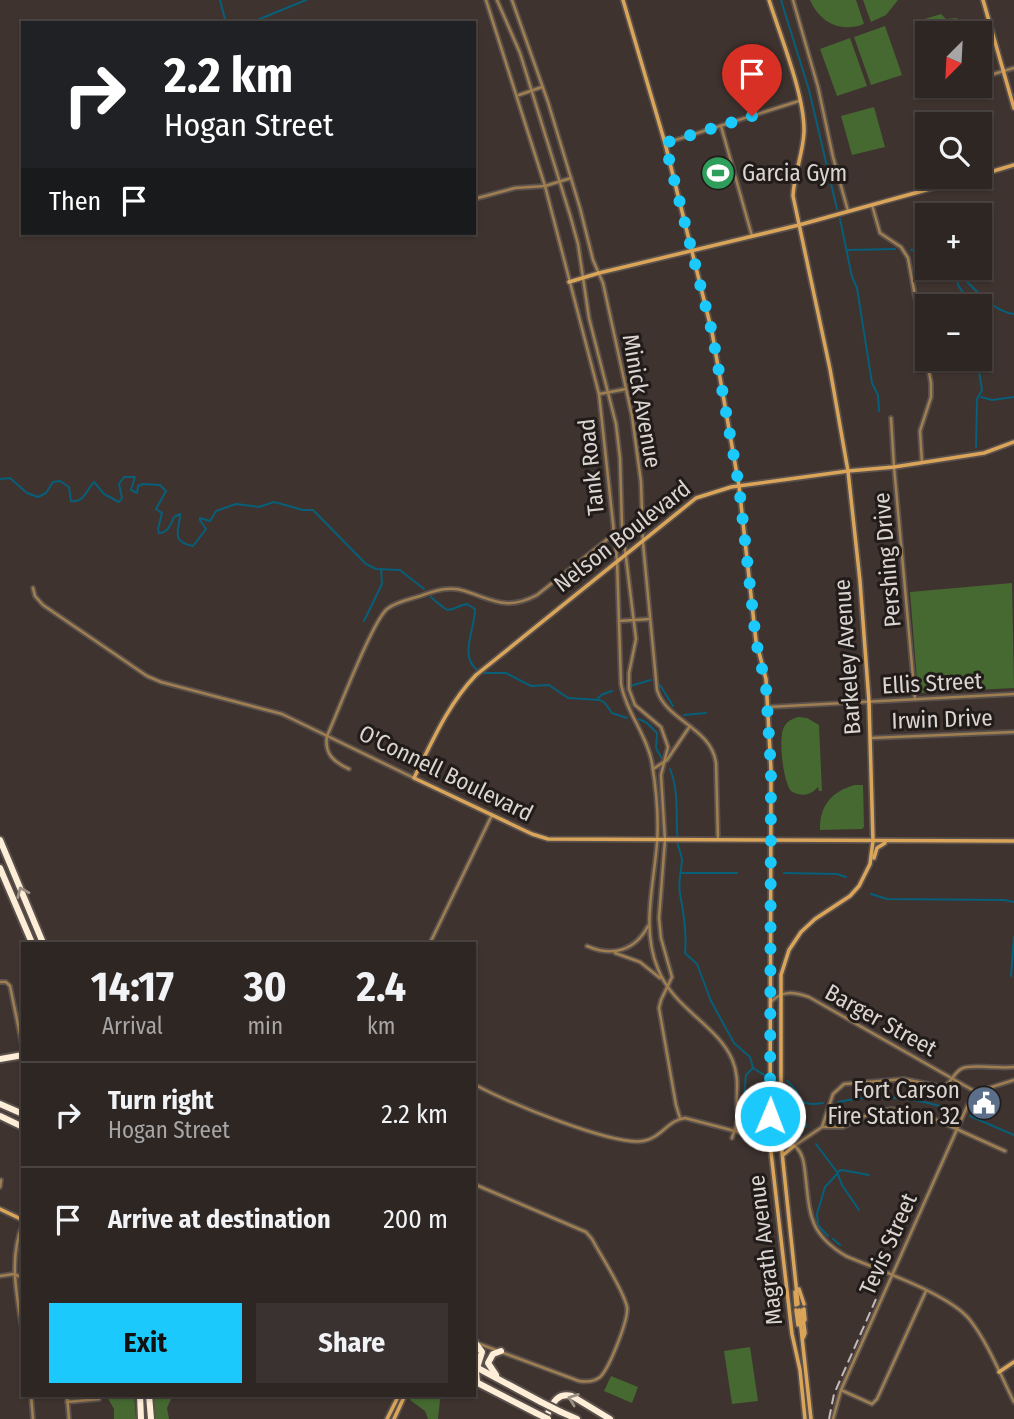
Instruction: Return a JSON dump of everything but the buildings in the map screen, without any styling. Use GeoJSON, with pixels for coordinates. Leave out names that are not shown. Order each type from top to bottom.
{"type":"FeatureCollection","features":[{"type":"Feature","properties":{"kind":"highway"},"geometry":{"type":"LineString","coordinates":[[0,840],[43,942]]}},
{"type":"Feature","properties":{"kind":"highway"},"geometry":{"type":"LineString","coordinates":[[0,869],[30,942]]}},
{"type":"Feature","properties":{"kind":"highway"},"geometry":{"type":"LineString","coordinates":[[0,1059],[21,1055]]}},
{"type":"Feature","properties":{"kind":"highway"},"geometry":{"type":"LineString","coordinates":[[0,1103],[21,1113]]}},
{"type":"Feature","properties":{"kind":"highway"},"geometry":{"type":"LineString","coordinates":[[0,1117],[21,1126]]}},
{"type":"Feature","properties":{"kind":"highway"},"geometry":{"type":"LineString","coordinates":[[476,1343],[482,1356],[476,1364]]}},
{"type":"Feature","properties":{"kind":"highway"},"geometry":{"type":"LineString","coordinates":[[499,1379],[490,1370],[488,1363],[493,1354],[501,1351]]}},
{"type":"Feature","properties":{"kind":"highway"},"geometry":{"type":"LineString","coordinates":[[476,1366],[577,1419]]}},
{"type":"Feature","properties":{"kind":"highway"},"geometry":{"type":"LineString","coordinates":[[476,1383],[547,1419],[556,1398],[566,1395],[610,1419]]}},
{"type":"Feature","properties":{"kind":"highway"},"geometry":{"type":"LineString","coordinates":[[139,1397],[141,1419]]}},
{"type":"Feature","properties":{"kind":"highway"},"geometry":{"type":"LineString","coordinates":[[150,1397],[151,1416]]}},
{"type":"Feature","properties":{"kind":"main road","name":"Magrath Avenue"},"geometry":{"type":"LineString","coordinates":[[623,0],[665,143],[712,332],[739,486],[756,641],[764,672],[768,708],[771,841],[770,1141],[792,1334],[800,1370],[805,1419]]}},
{"type":"Feature","properties":{"kind":"main road","name":"Barkeley Avenue"},"geometry":{"type":"LineString","coordinates":[[769,0],[799,101],[804,132],[794,174],[793,196],[830,369],[848,471],[860,581],[871,738],[873,841],[869,869],[852,894],[815,919],[793,943],[783,965],[780,994],[781,1143],[804,1333],[802,1340]]}},
{"type":"Feature","properties":{"kind":"main road"},"geometry":{"type":"LineString","coordinates":[[982,0],[1014,108]]}},
{"type":"Feature","properties":{"kind":"main road"},"geometry":{"type":"LineString","coordinates":[[992,171],[1014,164]]}},
{"type":"Feature","properties":{"kind":"main road"},"geometry":{"type":"LineString","coordinates":[[569,282],[799,225],[930,189]]}},
{"type":"Feature","properties":{"kind":"main road","name":"Nelson Boulevard"},"geometry":{"type":"LineString","coordinates":[[414,778],[444,718],[471,680],[696,498],[712,491],[739,486],[984,453],[1014,442]]}},
{"type":"Feature","properties":{"kind":"main road","name":"O'Connell Boulevard"},"geometry":{"type":"LineString","coordinates":[[414,778],[543,838],[1014,841]]}},
{"type":"Feature","properties":{"kind":"main road"},"geometry":{"type":"LineString","coordinates":[[869,869],[877,848],[889,841]]}},
{"type":"Feature","properties":{"kind":"main road"},"geometry":{"type":"LineString","coordinates":[[782,1157],[794,1146]]}},
{"type":"Feature","properties":{"kind":"main road"},"geometry":{"type":"LineString","coordinates":[[0,1209],[21,1220]]}},
{"type":"Feature","properties":{"kind":"main road","name":"Barkeley Avenue"},"geometry":{"type":"LineString","coordinates":[[797,1286],[811,1419]]}},
{"type":"Feature","properties":{"kind":"main road"},"geometry":{"type":"LineString","coordinates":[[999,1372],[1014,1362]]}},
{"type":"Feature","properties":{"kind":"main road"},"geometry":{"type":"LineString","coordinates":[[390,1418],[398,1397]]}},
{"type":"Feature","properties":{"kind":"main road"},"geometry":{"type":"LineString","coordinates":[[390,1418],[404,1397]]}},
{"type":"Feature","properties":{"kind":"street","name":"Tank Road"},"geometry":{"type":"LineString","coordinates":[[486,0],[545,186],[599,394],[617,560],[622,690],[650,755],[653,769],[657,840],[649,923],[653,956],[667,987],[722,1044],[730,1056],[737,1074],[738,1120],[732,1138]]}},
{"type":"Feature","properties":{"kind":"street"},"geometry":{"type":"LineString","coordinates":[[497,0],[520,53],[574,229],[589,318],[619,447],[625,553],[636,639],[628,679],[629,689],[635,705],[661,727],[668,747],[662,775],[665,840],[659,918],[661,938],[672,973],[659,1008],[680,1118]]}},
{"type":"Feature","properties":{"kind":"street","name":"Minick Avenue"},"geometry":{"type":"LineString","coordinates":[[512,0],[571,178],[599,273],[626,388],[638,449],[643,539],[659,696],[667,708],[708,743],[715,758],[718,841]]}},
{"type":"Feature","properties":{"kind":"street"},"geometry":{"type":"LineString","coordinates":[[793,0],[818,87],[848,211]]}},
{"type":"Feature","properties":{"kind":"street"},"geometry":{"type":"LineString","coordinates":[[992,74],[1014,68]]}},
{"type":"Feature","properties":{"kind":"street"},"geometry":{"type":"LineString","coordinates":[[517,95],[542,88]]}},
{"type":"Feature","properties":{"kind":"street"},"geometry":{"type":"LineString","coordinates":[[665,143],[799,101]]}},
{"type":"Feature","properties":{"kind":"street"},"geometry":{"type":"LineString","coordinates":[[721,126],[752,236]]}},
{"type":"Feature","properties":{"kind":"street"},"geometry":{"type":"LineString","coordinates":[[476,198],[515,188],[545,186],[571,178]]}},
{"type":"Feature","properties":{"kind":"street"},"geometry":{"type":"LineString","coordinates":[[872,205],[880,233],[903,248],[908,258],[932,383],[920,431],[922,463]]}},
{"type":"Feature","properties":{"kind":"street"},"geometry":{"type":"LineString","coordinates":[[599,394],[626,388]]}},
{"type":"Feature","properties":{"kind":"street","name":"Pershing Drive"},"geometry":{"type":"LineString","coordinates":[[891,418],[915,699]]}},
{"type":"Feature","properties":{"kind":"street"},"geometry":{"type":"LineString","coordinates":[[349,769],[331,756],[327,748],[327,736],[375,628],[390,607],[449,588],[498,603],[524,601],[537,595],[614,533]]}},
{"type":"Feature","properties":{"kind":"street","name":"O'Connell Boulevard"},"geometry":{"type":"LineString","coordinates":[[33,587],[35,596],[43,605],[151,679],[276,712],[414,778]]}},
{"type":"Feature","properties":{"kind":"street"},"geometry":{"type":"LineString","coordinates":[[619,621],[650,619]]}},
{"type":"Feature","properties":{"kind":"street","name":"Ellis Street"},"geometry":{"type":"LineString","coordinates":[[768,708],[1014,694]]}},
{"type":"Feature","properties":{"kind":"street"},"geometry":{"type":"LineString","coordinates":[[653,769],[664,763],[690,726]]}},
{"type":"Feature","properties":{"kind":"street","name":"Irwin Drive"},"geometry":{"type":"LineString","coordinates":[[871,738],[1014,732]]}},
{"type":"Feature","properties":{"kind":"street"},"geometry":{"type":"LineString","coordinates":[[429,942],[492,815]]}},
{"type":"Feature","properties":{"kind":"street"},"geometry":{"type":"LineString","coordinates":[[612,952],[633,945],[649,923]]}},
{"type":"Feature","properties":{"kind":"street"},"geometry":{"type":"LineString","coordinates":[[587,946],[640,962],[663,981]]}},
{"type":"Feature","properties":{"kind":"street"},"geometry":{"type":"LineString","coordinates":[[0,982],[6,982],[10,986],[21,1039]]}},
{"type":"Feature","properties":{"kind":"street","name":"Barger Street"},"geometry":{"type":"LineString","coordinates":[[780,994],[791,993],[809,997],[976,1092]]}},
{"type":"Feature","properties":{"kind":"street"},"geometry":{"type":"LineString","coordinates":[[771,1002],[780,994]]}},
{"type":"Feature","properties":{"kind":"street"},"geometry":{"type":"LineString","coordinates":[[822,1127],[833,1094],[844,1084],[904,1079],[943,1087],[964,1068],[1014,1067]]}},
{"type":"Feature","properties":{"kind":"street"},"geometry":{"type":"LineString","coordinates":[[976,1092],[1014,1080]]}},
{"type":"Feature","properties":{"kind":"street"},"geometry":{"type":"LineString","coordinates":[[476,1085],[557,1120],[633,1141],[651,1139],[680,1118],[794,1146],[799,1149],[803,1159],[815,1228],[841,1253],[946,1300],[965,1314],[976,1328],[1014,1402]]}},
{"type":"Feature","properties":{"kind":"street","name":"Tevis Street"},"geometry":{"type":"LineString","coordinates":[[833,1419],[841,1390],[970,1100],[976,1092]]}},
{"type":"Feature","properties":{"kind":"street"},"geometry":{"type":"LineString","coordinates":[[794,1146],[822,1127],[843,1127],[875,1111],[891,1108],[930,1117],[1005,1151]]}},
{"type":"Feature","properties":{"kind":"street"},"geometry":{"type":"LineString","coordinates":[[738,1120],[743,1129],[754,1137]]}},
{"type":"Feature","properties":{"kind":"street"},"geometry":{"type":"LineString","coordinates":[[0,1186],[1,1180]]}},
{"type":"Feature","properties":{"kind":"street"},"geometry":{"type":"LineString","coordinates":[[476,1185],[586,1232],[627,1308],[626,1320],[607,1367],[602,1375],[591,1381],[579,1381],[476,1342]]}},
{"type":"Feature","properties":{"kind":"street"},"geometry":{"type":"LineString","coordinates":[[21,1226],[16,1240],[14,1274],[21,1321]]}},
{"type":"Feature","properties":{"kind":"street"},"geometry":{"type":"LineString","coordinates":[[0,1276],[14,1274],[21,1277]]}},
{"type":"Feature","properties":{"kind":"street"},"geometry":{"type":"LineString","coordinates":[[841,1390],[872,1404],[877,1399],[926,1291]]}},
{"type":"Feature","properties":{"kind":"street"},"geometry":{"type":"LineString","coordinates":[[31,1397],[33,1419]]}},
{"type":"Feature","properties":{"kind":"street"},"geometry":{"type":"LineString","coordinates":[[67,1397],[69,1419]]}},
{"type":"Feature","properties":{"kind":"street"},"geometry":{"type":"LineString","coordinates":[[67,1402],[99,1399]]}},
{"type":"Feature","properties":{"kind":"green space"},"geometry":{"type":"Polygon","coordinates":[[[810,0],[856,0],[864,24],[847,27],[832,24],[819,15],[810,0]]]}},
{"type":"Feature","properties":{"kind":"green space"},"geometry":{"type":"Polygon","coordinates":[[[863,0],[898,0],[886,15],[871,22],[863,0]]]}},
{"type":"Feature","properties":{"kind":"green space"},"geometry":{"type":"Polygon","coordinates":[[[941,14],[946,19],[957,18],[958,21],[928,21],[918,21],[941,14]]]}},
{"type":"Feature","properties":{"kind":"green space"},"geometry":{"type":"Polygon","coordinates":[[[885,26],[902,75],[871,85],[854,37],[885,26]]]}},
{"type":"Feature","properties":{"kind":"green space"},"geometry":{"type":"Polygon","coordinates":[[[850,38],[867,86],[837,96],[820,49],[850,38]]]}},
{"type":"Feature","properties":{"kind":"green space"},"geometry":{"type":"Polygon","coordinates":[[[874,107],[885,147],[852,155],[841,116],[874,107]]]}},
{"type":"Feature","properties":{"kind":"green space"},"geometry":{"type":"Polygon","coordinates":[[[1012,583],[1014,688],[918,693],[910,592],[1012,583]]]}},
{"type":"Feature","properties":{"kind":"green space"},"geometry":{"type":"Polygon","coordinates":[[[807,718],[819,725],[822,791],[819,791],[818,787],[805,795],[791,791],[782,759],[782,732],[790,720],[807,718]]]}},
{"type":"Feature","properties":{"kind":"green space"},"geometry":{"type":"Polygon","coordinates":[[[863,785],[864,827],[820,830],[820,821],[828,801],[840,791],[863,785]]]}},
{"type":"Feature","properties":{"kind":"green space"},"geometry":{"type":"Polygon","coordinates":[[[750,1347],[758,1401],[732,1404],[724,1351],[750,1347]]]}},
{"type":"Feature","properties":{"kind":"green space"},"geometry":{"type":"Polygon","coordinates":[[[611,1376],[638,1387],[632,1403],[604,1391],[611,1376]]]}},
{"type":"Feature","properties":{"kind":"green space"},"geometry":{"type":"Polygon","coordinates":[[[107,1397],[134,1397],[136,1419],[114,1419],[114,1409],[107,1397]]]}},
{"type":"Feature","properties":{"kind":"green space"},"geometry":{"type":"Polygon","coordinates":[[[152,1397],[172,1397],[167,1408],[169,1419],[155,1419],[152,1397]]]}},
{"type":"Feature","properties":{"kind":"green space"},"geometry":{"type":"Polygon","coordinates":[[[411,1397],[442,1397],[438,1419],[428,1419],[425,1411],[410,1400],[411,1397]]]}},
{"type":"Feature","properties":{"kind":"waterway"},"geometry":{"type":"LineString","coordinates":[[220,0],[225,21]]}},
{"type":"Feature","properties":{"kind":"waterway"},"geometry":{"type":"LineString","coordinates":[[255,21],[306,0]]}},
{"type":"Feature","properties":{"kind":"waterway"},"geometry":{"type":"LineString","coordinates":[[781,0],[809,90],[837,209]]}},
{"type":"Feature","properties":{"kind":"waterway"},"geometry":{"type":"LineString","coordinates":[[840,219],[852,277],[857,288],[879,411]]}},
{"type":"Feature","properties":{"kind":"waterway"},"geometry":{"type":"LineString","coordinates":[[847,250],[895,249]]}},
{"type":"Feature","properties":{"kind":"waterway"},"geometry":{"type":"LineString","coordinates":[[911,250],[915,250]]}},
{"type":"Feature","properties":{"kind":"waterway"},"geometry":{"type":"LineString","coordinates":[[958,280],[964,294]]}},
{"type":"Feature","properties":{"kind":"waterway"},"geometry":{"type":"LineString","coordinates":[[965,280],[997,308],[1014,314]]}},
{"type":"Feature","properties":{"kind":"waterway"},"geometry":{"type":"LineString","coordinates":[[976,447],[977,399],[982,390],[979,371]]}},
{"type":"Feature","properties":{"kind":"waterway"},"geometry":{"type":"LineString","coordinates":[[981,397],[992,400],[1014,397]]}},
{"type":"Feature","properties":{"kind":"waterway"},"geometry":{"type":"LineString","coordinates":[[0,479],[10,478],[27,493],[38,497],[46,493],[53,482],[60,481],[69,487],[71,501],[82,498],[94,482],[104,494],[119,502],[122,498],[119,484],[124,477],[135,477],[131,490],[137,493],[138,486],[143,484],[160,485],[166,491],[156,509],[162,513],[159,533],[167,530],[174,517],[180,514],[178,538],[193,546],[206,529],[200,518],[210,521],[216,511],[236,504],[259,507],[274,502],[313,510],[366,564],[376,569],[400,570],[424,589]]}},
{"type":"Feature","properties":{"kind":"waterway"},"geometry":{"type":"LineString","coordinates":[[364,621],[382,584],[381,569]]}},
{"type":"Feature","properties":{"kind":"waterway"},"geometry":{"type":"LineString","coordinates":[[431,597],[449,610],[467,604],[475,609],[468,650],[477,670]]}},
{"type":"Feature","properties":{"kind":"waterway"},"geometry":{"type":"LineString","coordinates":[[484,673],[506,673],[531,686],[549,685],[568,698],[600,700],[612,713],[627,718]]}},
{"type":"Feature","properties":{"kind":"waterway"},"geometry":{"type":"LineString","coordinates":[[630,686],[651,680]]}},
{"type":"Feature","properties":{"kind":"waterway"},"geometry":{"type":"LineString","coordinates":[[660,685],[673,706]]}},
{"type":"Feature","properties":{"kind":"waterway"},"geometry":{"type":"LineString","coordinates":[[598,698],[612,691]]}},
{"type":"Feature","properties":{"kind":"waterway"},"geometry":{"type":"LineString","coordinates":[[684,715],[706,713]]}},
{"type":"Feature","properties":{"kind":"waterway"},"geometry":{"type":"LineString","coordinates":[[639,719],[657,733],[656,748],[662,759]]}},
{"type":"Feature","properties":{"kind":"waterway"},"geometry":{"type":"LineString","coordinates":[[670,769],[675,788],[678,845],[682,859],[679,886],[685,923],[685,953],[697,964],[711,1001],[734,1043],[750,1057],[753,1068],[766,1076]]}},
{"type":"Feature","properties":{"kind":"waterway"},"geometry":{"type":"LineString","coordinates":[[682,873],[737,873]]}},
{"type":"Feature","properties":{"kind":"waterway"},"geometry":{"type":"LineString","coordinates":[[784,873],[837,874],[846,877]]}},
{"type":"Feature","properties":{"kind":"waterway"},"geometry":{"type":"LineString","coordinates":[[871,894],[887,899],[1014,902]]}},
{"type":"Feature","properties":{"kind":"waterway"},"geometry":{"type":"LineString","coordinates":[[1011,976],[1014,937]]}},
{"type":"Feature","properties":{"kind":"waterway"},"geometry":{"type":"LineString","coordinates":[[742,1118],[746,1075],[752,1069]]}},
{"type":"Feature","properties":{"kind":"waterway"},"geometry":{"type":"LineString","coordinates":[[787,1081],[803,1102],[823,1103]]}},
{"type":"Feature","properties":{"kind":"waterway"},"geometry":{"type":"LineString","coordinates":[[838,1102],[898,1098],[958,1112]]}},
{"type":"Feature","properties":{"kind":"waterway"},"geometry":{"type":"LineString","coordinates":[[800,1101],[806,1127]]}},
{"type":"Feature","properties":{"kind":"waterway"},"geometry":{"type":"LineString","coordinates":[[970,1116],[1014,1135]]}},
{"type":"Feature","properties":{"kind":"waterway"},"geometry":{"type":"LineString","coordinates":[[816,1144],[837,1172],[842,1185],[859,1210]]}},
{"type":"Feature","properties":{"kind":"waterway"},"geometry":{"type":"LineString","coordinates":[[837,1172],[842,1170],[869,1175]]}},
{"type":"Feature","properties":{"kind":"waterway"},"geometry":{"type":"LineString","coordinates":[[828,1236],[818,1225],[817,1214],[825,1187],[837,1174]]}},
{"type":"Feature","properties":{"kind":"waterway"},"geometry":{"type":"LineString","coordinates":[[833,1239],[840,1245]]}},
{"type":"Feature","properties":{"kind":"railway"},"geometry":{"type":"LineString","coordinates":[[829,1419],[834,1394],[876,1299]]}},
{"type":"Feature","properties":{"kind":"place","name":"Garcia Gym"},"geometry":{"type":"Point","coordinates":[718,173]}},
{"type":"Feature","properties":{"kind":"place","name":"Fort Carson Fire Station 32"},"geometry":{"type":"Point","coordinates":[984,1103]}},
{"type":"Feature","properties":{"kind":"route"},"geometry":{"type":"LineString","coordinates":[[752,116],[665,143],[712,332],[739,486],[756,641],[766,687],[771,770],[770,1116]]}}]}
